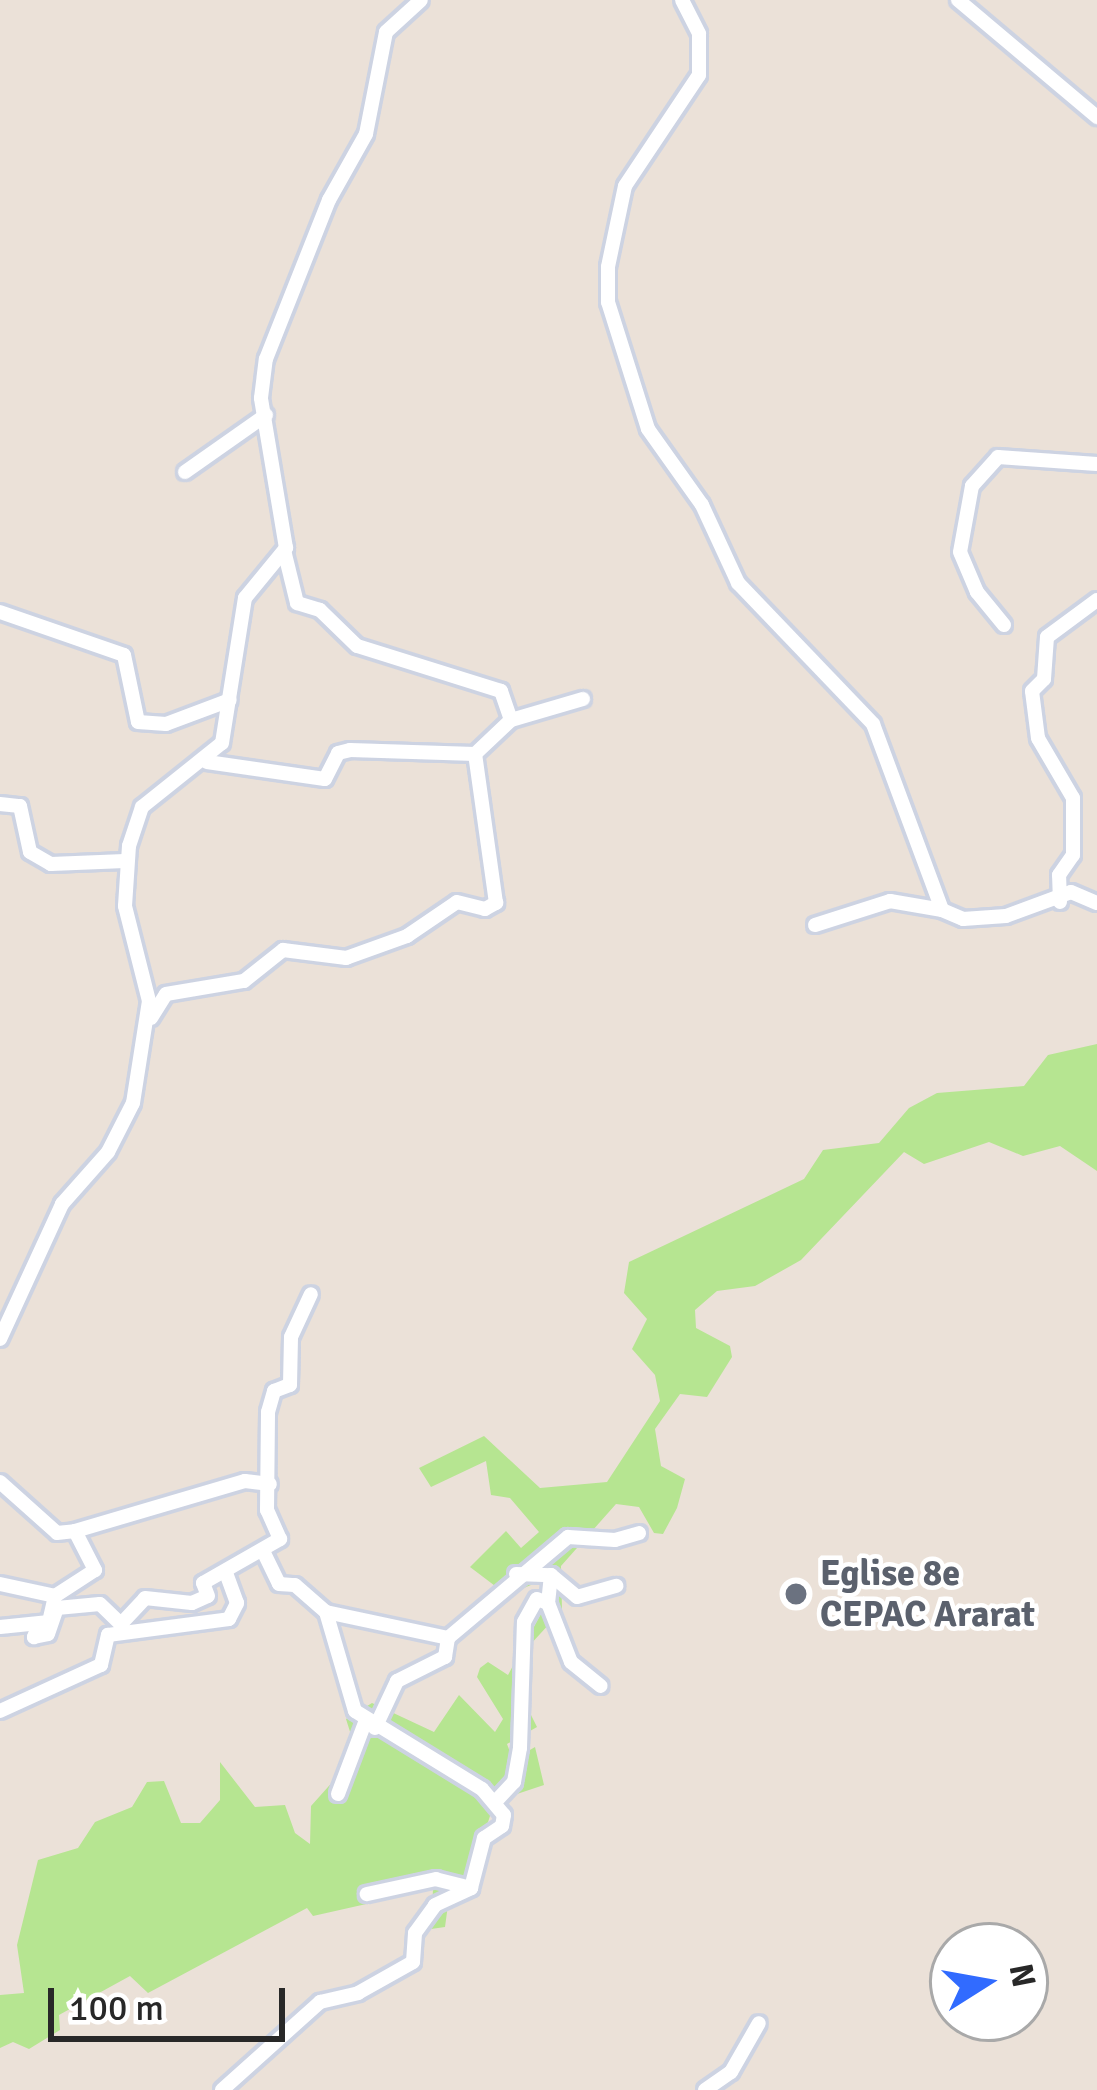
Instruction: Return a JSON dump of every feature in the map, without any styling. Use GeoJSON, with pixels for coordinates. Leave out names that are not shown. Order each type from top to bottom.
{"type":"FeatureCollection","features":[{"type":"Feature","properties":{"kind":"street"},"geometry":{"type":"LineString","coordinates":[[421,0],[386,32],[377,55],[366,134],[329,200],[266,359],[266,415],[284,554],[297,604],[320,610],[357,646],[501,691],[511,720]]}},
{"type":"Feature","properties":{"kind":"street"},"geometry":{"type":"LineString","coordinates":[[682,0],[699,34],[699,75],[625,186],[608,267],[617,340],[648,429],[702,505],[738,583],[873,724],[942,910]]}},
{"type":"Feature","properties":{"kind":"street"},"geometry":{"type":"LineString","coordinates":[[958,0],[1097,117]]}},
{"type":"Feature","properties":{"kind":"street"},"geometry":{"type":"LineString","coordinates":[[185,472],[266,415]]}},
{"type":"Feature","properties":{"kind":"street"},"geometry":{"type":"LineString","coordinates":[[1004,626],[977,592],[960,552],[972,486],[998,457],[1097,464]]}},
{"type":"Feature","properties":{"kind":"street"},"geometry":{"type":"LineString","coordinates":[[148,1023],[124,906],[125,861],[142,807],[207,762],[222,743],[245,598],[284,554]]}},
{"type":"Feature","properties":{"kind":"street"},"geometry":{"type":"LineString","coordinates":[[1060,902],[1059,875],[1073,855],[1073,799],[1038,738],[1032,691],[1044,679],[1047,637],[1097,600]]}},
{"type":"Feature","properties":{"kind":"street"},"geometry":{"type":"LineString","coordinates":[[0,612],[124,655],[138,722],[166,724],[230,700]]}},
{"type":"Feature","properties":{"kind":"street"},"geometry":{"type":"LineString","coordinates":[[207,762],[326,779],[338,753],[475,754],[511,720],[583,699]]}},
{"type":"Feature","properties":{"kind":"street"},"geometry":{"type":"LineString","coordinates":[[0,1339],[62,1204],[121,1132],[148,1023],[166,994],[244,982],[283,950],[346,958],[406,936],[457,902],[485,909],[496,903],[475,754]]}},
{"type":"Feature","properties":{"kind":"street"},"geometry":{"type":"LineString","coordinates":[[0,804],[20,806],[29,853],[51,864],[125,861]]}},
{"type":"Feature","properties":{"kind":"street"},"geometry":{"type":"LineString","coordinates":[[815,925],[890,901],[985,918],[1060,902],[1070,892],[1097,903]]}},
{"type":"Feature","properties":{"kind":"street"},"geometry":{"type":"LineString","coordinates":[[38,1627],[34,1637],[48,1634],[57,1608],[100,1604],[121,1624],[145,1598],[192,1603],[208,1596],[203,1583],[264,1553],[280,1539],[267,1510],[268,1412],[274,1391],[290,1385],[291,1337],[311,1294]]}},
{"type":"Feature","properties":{"kind":"street"},"geometry":{"type":"LineString","coordinates":[[0,1482],[57,1533],[245,1481],[270,1484]]}},
{"type":"Feature","properties":{"kind":"street"},"geometry":{"type":"LineString","coordinates":[[0,1627],[38,1627],[49,1622],[56,1596],[95,1570],[76,1531]]}},
{"type":"Feature","properties":{"kind":"street"},"geometry":{"type":"LineString","coordinates":[[338,1794],[370,1724],[398,1682],[445,1658],[448,1638],[487,1610],[516,1574],[568,1537],[639,1533]]}},
{"type":"Feature","properties":{"kind":"street"},"geometry":{"type":"LineString","coordinates":[[264,1553],[279,1584],[295,1585],[326,1612],[448,1638]]}},
{"type":"Feature","properties":{"kind":"street"},"geometry":{"type":"LineString","coordinates":[[0,1711],[101,1665],[107,1635],[230,1618],[237,1604],[227,1574]]}},
{"type":"Feature","properties":{"kind":"street"},"geometry":{"type":"LineString","coordinates":[[516,1574],[551,1575],[577,1597],[616,1586]]}},
{"type":"Feature","properties":{"kind":"street"},"geometry":{"type":"LineString","coordinates":[[551,1575],[548,1604],[571,1662],[601,1685]]}},
{"type":"Feature","properties":{"kind":"street"},"geometry":{"type":"LineString","coordinates":[[0,1584],[56,1596]]}},
{"type":"Feature","properties":{"kind":"street"},"geometry":{"type":"LineString","coordinates":[[497,1800],[514,1782],[520,1748],[524,1622],[537,1599],[548,1604]]}},
{"type":"Feature","properties":{"kind":"street"},"geometry":{"type":"LineString","coordinates":[[326,1612],[355,1711],[497,1800],[502,1826],[484,1838],[471,1888]]}},
{"type":"Feature","properties":{"kind":"street"},"geometry":{"type":"LineString","coordinates":[[367,1894],[436,1879],[471,1888]]}},
{"type":"Feature","properties":{"kind":"street"},"geometry":{"type":"LineString","coordinates":[[222,2090],[320,2002],[358,1993],[413,1962],[415,1933],[435,1905],[471,1888]]}},
{"type":"Feature","properties":{"kind":"street"},"geometry":{"type":"LineString","coordinates":[[705,2090],[731,2072],[759,2023]]}},
{"type":"Feature","properties":{"kind":"green space"},"geometry":{"type":"Polygon","coordinates":[[[1097,1044],[1097,1171],[1060,1146],[1023,1156],[989,1142],[924,1164],[904,1152],[801,1260],[755,1286],[717,1291],[695,1310],[696,1328],[730,1346],[732,1357],[707,1397],[680,1394],[655,1429],[661,1466],[685,1479],[677,1508],[663,1534],[654,1533],[639,1507],[616,1504],[561,1566],[562,1610],[529,1646],[524,1701],[537,1727],[507,1744],[513,1760],[535,1747],[544,1785],[505,1798],[490,1816],[472,1872],[450,1890],[445,1927],[431,1929],[433,1889],[313,1916],[307,1908],[148,1993],[130,1976],[59,2015],[60,2030],[29,2049],[13,2042],[0,2048],[0,1995],[24,1993],[17,1945],[38,1860],[78,1848],[95,1822],[132,1807],[147,1782],[164,1781],[181,1823],[200,1823],[220,1800],[220,1762],[255,1807],[285,1805],[295,1833],[310,1844],[311,1806],[336,1778],[352,1738],[346,1719],[372,1703],[434,1732],[459,1695],[495,1732],[503,1719],[477,1677],[480,1668],[488,1662],[508,1675],[553,1591],[543,1580],[507,1595],[470,1567],[506,1531],[521,1548],[539,1532],[510,1498],[491,1495],[486,1461],[431,1487],[419,1468],[484,1436],[540,1488],[607,1482],[660,1401],[655,1375],[632,1349],[647,1319],[624,1293],[629,1262],[804,1179],[823,1150],[879,1143],[909,1108],[937,1093],[1024,1086],[1048,1055],[1097,1044]]]}},
{"type":"Feature","properties":{"kind":"place","name":"Eglise 8e CEPAC Ararat"},"geometry":{"type":"Point","coordinates":[796,1594]}}]}
